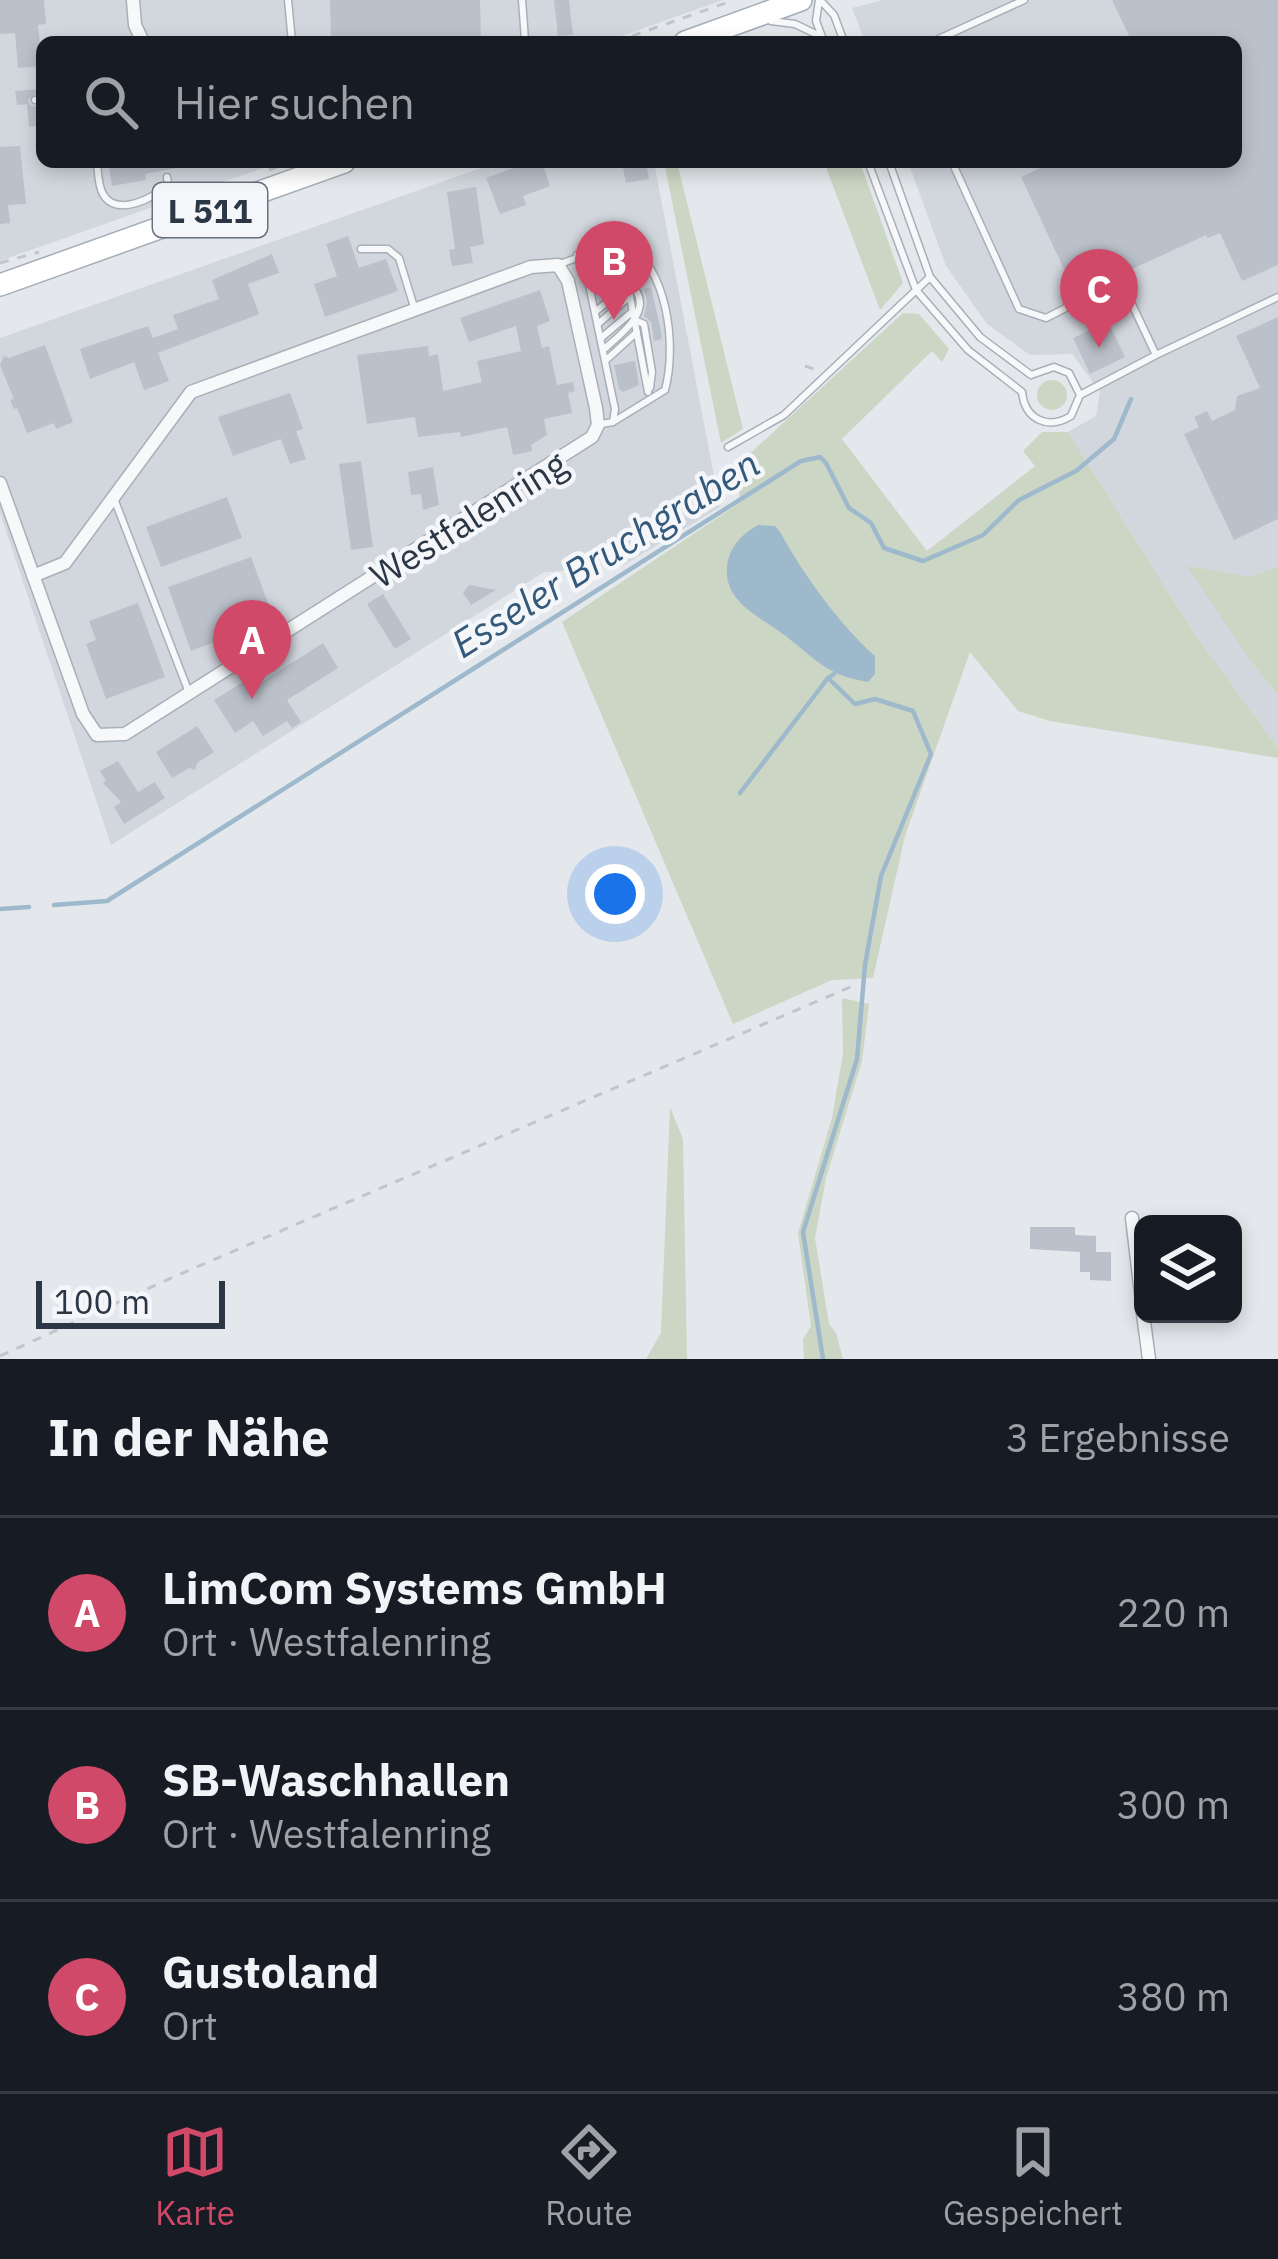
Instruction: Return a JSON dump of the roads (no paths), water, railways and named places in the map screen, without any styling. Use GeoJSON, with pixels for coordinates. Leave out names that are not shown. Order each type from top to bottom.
{"type":"FeatureCollection","features":[{"type":"Feature","properties":{"kind":"main road"},"geometry":{"type":"LineString","coordinates":[[695,36],[739,11],[801,0]]}},
{"type":"Feature","properties":{"kind":"main road","name":"L 511"},"geometry":{"type":"LineString","coordinates":[[0,285],[327,168]]}},
{"type":"Feature","properties":{"kind":"street"},"geometry":{"type":"LineString","coordinates":[[133,0],[140,36]]}},
{"type":"Feature","properties":{"kind":"street"},"geometry":{"type":"LineString","coordinates":[[33,576],[64,563],[191,392],[531,267],[558,265]]}},
{"type":"Feature","properties":{"kind":"street","name":"Westfalenring"},"geometry":{"type":"LineString","coordinates":[[0,483],[82,714],[97,735],[125,734],[583,446],[598,425],[568,281],[558,265]]}},
{"type":"Feature","properties":{"kind":"street"},"geometry":{"type":"LineString","coordinates":[[1132,1218],[1134,1235]]}},
{"type":"Feature","properties":{"kind":"street"},"geometry":{"type":"LineString","coordinates":[[1144,1323],[1149,1359]]}},
{"type":"Feature","properties":{"kind":"lane"},"geometry":{"type":"LineString","coordinates":[[288,0],[291,36]]}},
{"type":"Feature","properties":{"kind":"lane"},"geometry":{"type":"LineString","coordinates":[[522,0],[525,36]]}},
{"type":"Feature","properties":{"kind":"lane"},"geometry":{"type":"LineString","coordinates":[[822,36],[815,10],[819,0],[834,15],[842,36]]}},
{"type":"Feature","properties":{"kind":"lane"},"geometry":{"type":"LineString","coordinates":[[945,36],[1024,0]]}},
{"type":"Feature","properties":{"kind":"lane"},"geometry":{"type":"LineString","coordinates":[[739,11],[816,36]]}},
{"type":"Feature","properties":{"kind":"lane"},"geometry":{"type":"LineString","coordinates":[[98,168],[106,200],[117,204],[160,193],[168,184],[166,177]]}},
{"type":"Feature","properties":{"kind":"lane"},"geometry":{"type":"LineString","coordinates":[[870,168],[916,290],[968,350],[1022,392],[1028,412],[1050,424],[1071,416],[1080,395],[1278,297]]}},
{"type":"Feature","properties":{"kind":"lane"},"geometry":{"type":"LineString","coordinates":[[891,168],[930,277],[980,338],[1031,375]]}},
{"type":"Feature","properties":{"kind":"lane"},"geometry":{"type":"LineString","coordinates":[[955,168],[1019,309],[1046,318],[1103,289],[1117,288],[1129,298],[1156,355]]}},
{"type":"Feature","properties":{"kind":"lane"},"geometry":{"type":"LineString","coordinates":[[558,265],[623,241],[649,264],[658,286],[671,366],[665,390],[613,422],[598,425]]}},
{"type":"Feature","properties":{"kind":"lane"},"geometry":{"type":"LineString","coordinates":[[361,249],[388,249],[399,258],[416,310]]}},
{"type":"Feature","properties":{"kind":"lane"},"geometry":{"type":"LineString","coordinates":[[593,250],[637,290],[641,308],[635,320],[603,350]]}},
{"type":"Feature","properties":{"kind":"lane"},"geometry":{"type":"LineString","coordinates":[[578,255],[584,261],[601,338],[615,409],[613,422]]}},
{"type":"Feature","properties":{"kind":"lane"},"geometry":{"type":"LineString","coordinates":[[728,447],[784,415],[930,277]]}},
{"type":"Feature","properties":{"kind":"lane"},"geometry":{"type":"LineString","coordinates":[[627,283],[649,397]]}},
{"type":"Feature","properties":{"kind":"lane"},"geometry":{"type":"LineString","coordinates":[[595,312],[627,283]]}},
{"type":"Feature","properties":{"kind":"lane"},"geometry":{"type":"LineString","coordinates":[[598,324],[630,296]]}},
{"type":"Feature","properties":{"kind":"lane"},"geometry":{"type":"LineString","coordinates":[[601,338],[633,310]]}},
{"type":"Feature","properties":{"kind":"lane"},"geometry":{"type":"LineString","coordinates":[[635,320],[644,324],[648,342],[649,397]]}},
{"type":"Feature","properties":{"kind":"lane"},"geometry":{"type":"LineString","coordinates":[[605,361],[638,332]]}},
{"type":"Feature","properties":{"kind":"lane"},"geometry":{"type":"LineString","coordinates":[[968,350],[980,338]]}},
{"type":"Feature","properties":{"kind":"lane"},"geometry":{"type":"LineString","coordinates":[[1022,392],[1031,375],[1046,367],[1062,368],[1075,379],[1080,395]]}},
{"type":"Feature","properties":{"kind":"lane"},"geometry":{"type":"LineString","coordinates":[[113,498],[189,694]]}},
{"type":"Feature","properties":{"kind":"water"},"geometry":{"type":"Polygon","coordinates":[[[758,525],[775,526],[823,598],[875,656],[875,674],[868,682],[823,666],[736,597],[727,575],[728,560],[739,540],[758,525]]]}},
{"type":"Feature","properties":{"kind":"waterway","name":"Esseler Bruchgraben"},"geometry":{"type":"LineString","coordinates":[[54,905],[107,901],[801,461],[820,457],[849,508],[871,523],[884,548],[923,561],[983,535],[1019,500],[1076,471],[1114,439],[1131,399]]}},
{"type":"Feature","properties":{"kind":"waterway"},"geometry":{"type":"LineString","coordinates":[[823,1359],[803,1232],[857,1059],[865,965],[881,876],[931,754],[913,711],[875,699],[855,704],[828,678],[834,674]]}},
{"type":"Feature","properties":{"kind":"waterway"},"geometry":{"type":"LineString","coordinates":[[740,793],[828,678]]}},
{"type":"Feature","properties":{"kind":"waterway","name":"Esseler Bruchgraben"},"geometry":{"type":"LineString","coordinates":[[0,909],[29,907]]}},
{"type":"Feature","properties":{"kind":"place","name":"SB-Waschhallen"},"geometry":{"type":"Point","coordinates":[614,320]}},
{"type":"Feature","properties":{"kind":"place","name":"Gustoland"},"geometry":{"type":"Point","coordinates":[1099,348]}},
{"type":"Feature","properties":{"kind":"place","name":"LimCom Systems GmbH"},"geometry":{"type":"Point","coordinates":[252,699]}}]}
